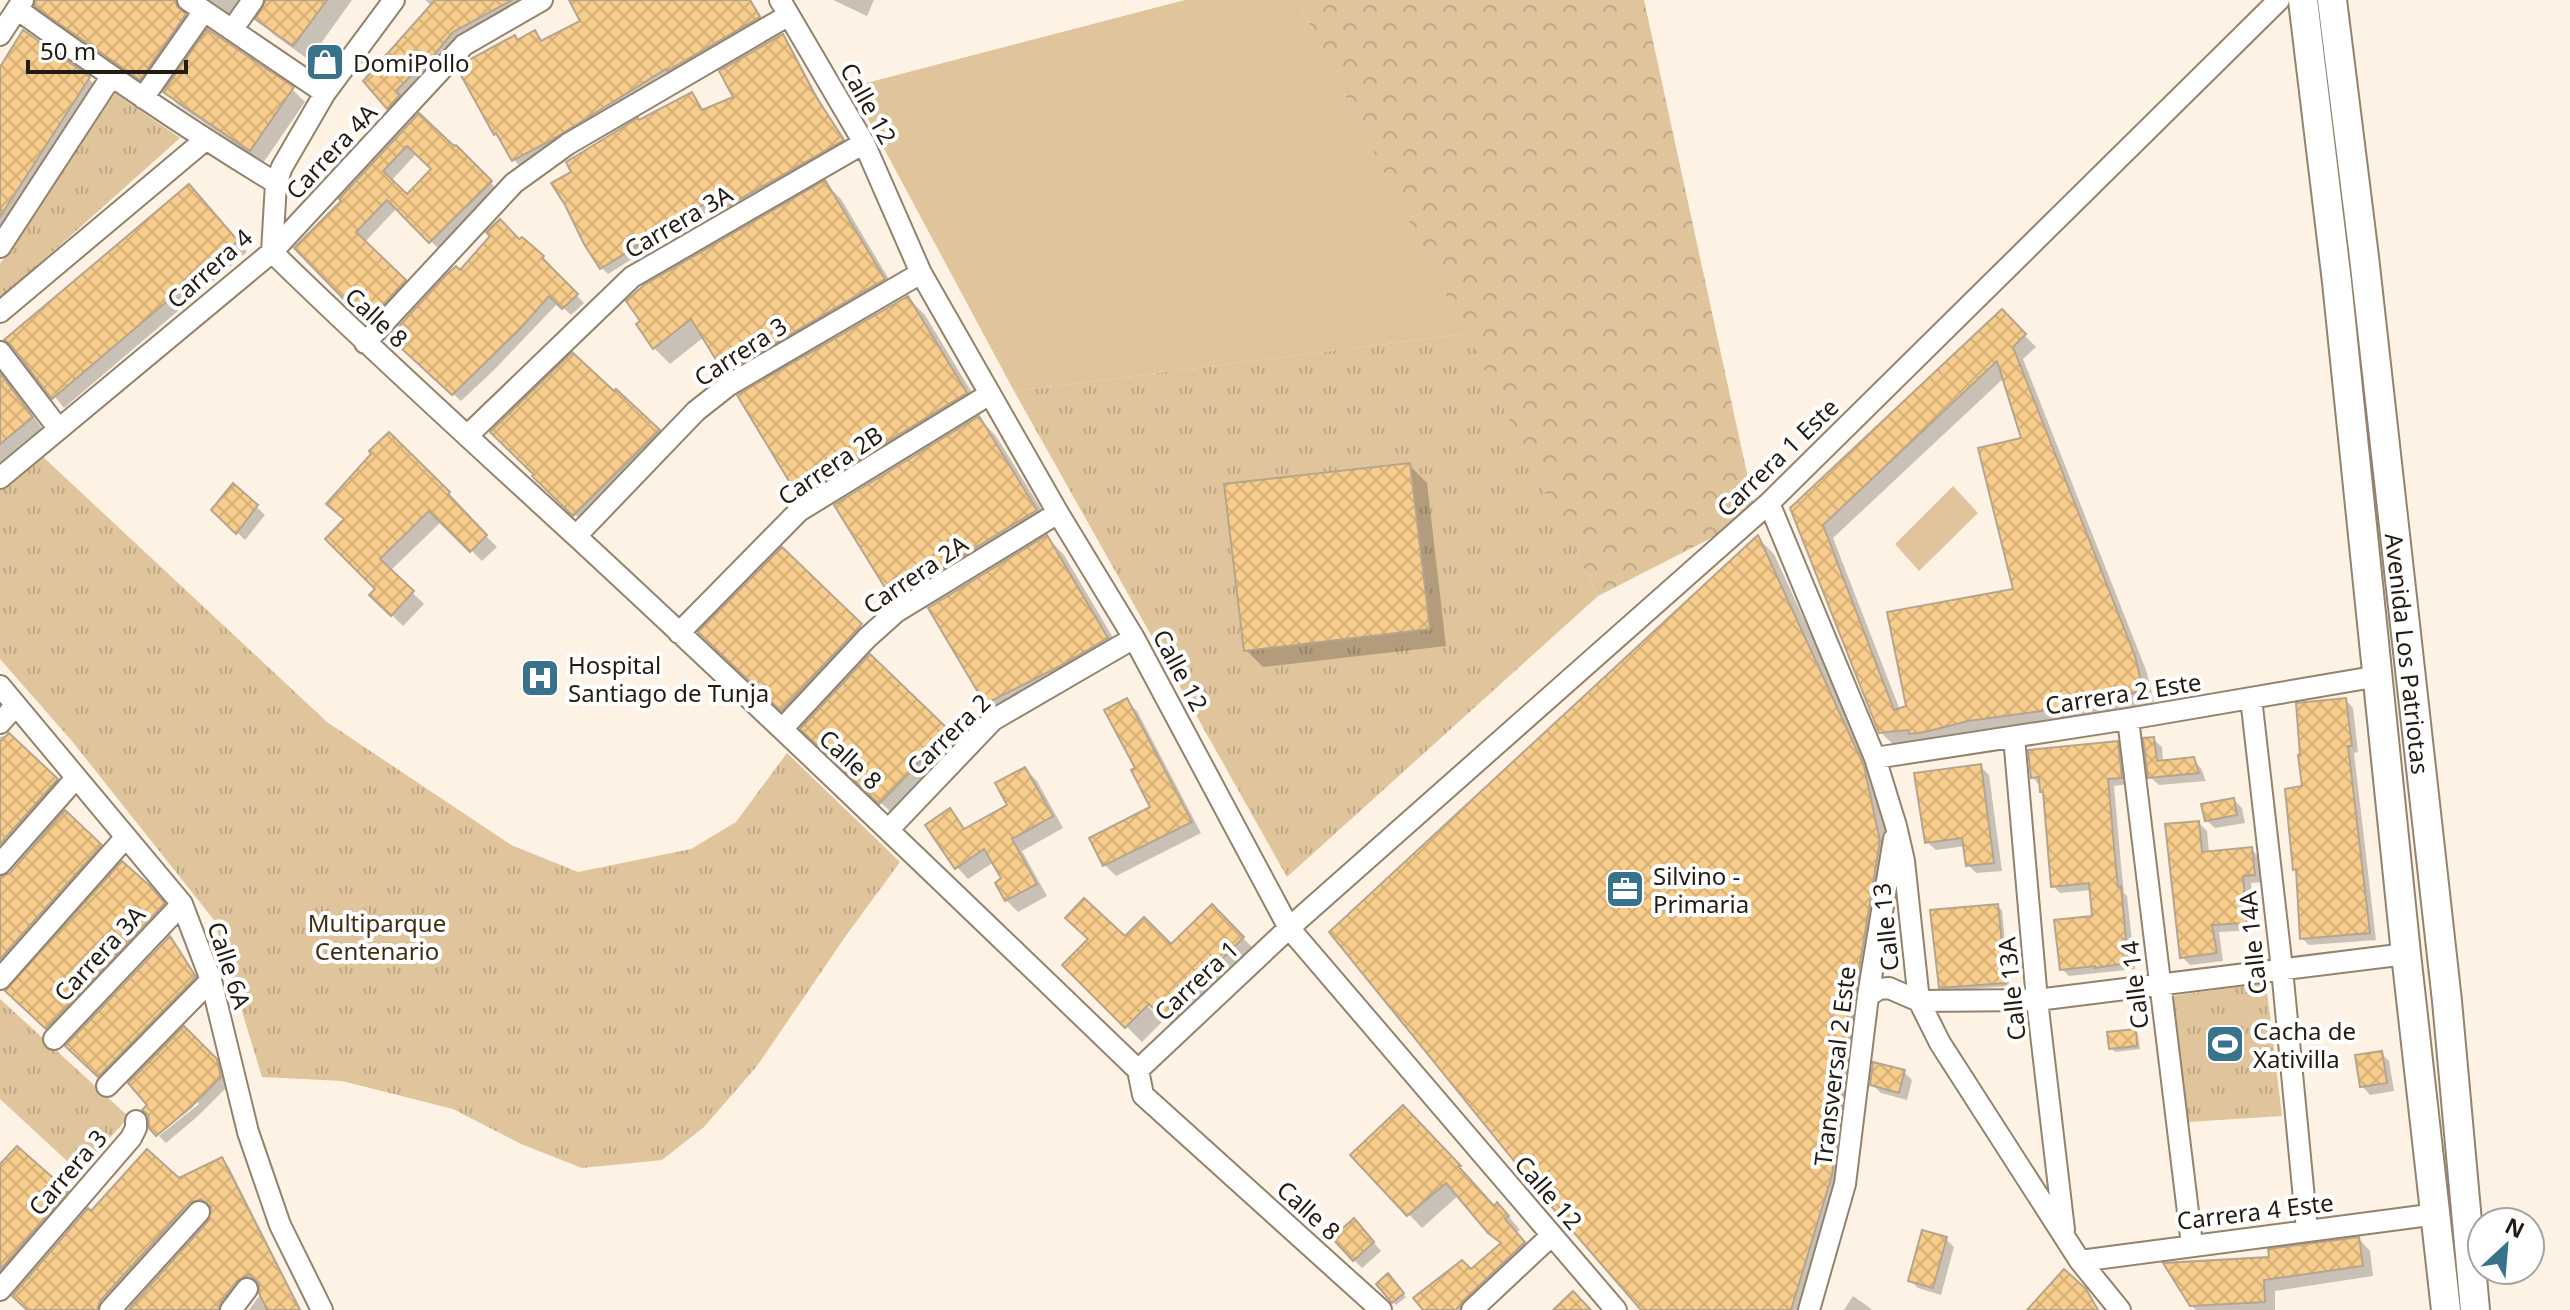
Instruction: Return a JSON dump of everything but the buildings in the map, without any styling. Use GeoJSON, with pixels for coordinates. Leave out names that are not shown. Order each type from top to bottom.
{"type":"FeatureCollection","features":[{"type":"Feature","properties":{"kind":"main road","name":"Avenida Los Patriotas"},"geometry":{"type":"LineString","coordinates":[[2303,0],[2339,298],[2446,1310]]}},
{"type":"Feature","properties":{"kind":"main road","name":"Avenida Los Patriotas"},"geometry":{"type":"LineString","coordinates":[[2332,0],[2447,1001],[2475,1310]]}},
{"type":"Feature","properties":{"kind":"main road"},"geometry":{"type":"LineString","coordinates":[[2393,823],[2426,817]]}},
{"type":"Feature","properties":{"kind":"street"},"geometry":{"type":"LineString","coordinates":[[232,30],[253,0]]}},
{"type":"Feature","properties":{"kind":"street","name":"Carrera 4"},"geometry":{"type":"LineString","coordinates":[[0,478],[272,252],[276,183],[282,167],[325,93],[394,0]]}},
{"type":"Feature","properties":{"kind":"street","name":"Carrera 4A"},"geometry":{"type":"LineString","coordinates":[[272,252],[464,45],[542,0]]}},
{"type":"Feature","properties":{"kind":"street","name":"Carrera 1 Este"},"geometry":{"type":"LineString","coordinates":[[1289,928],[1769,503],[2279,0]]}},
{"type":"Feature","properties":{"kind":"street"},"geometry":{"type":"LineString","coordinates":[[0,35],[20,4],[111,77],[276,183]]}},
{"type":"Feature","properties":{"kind":"street"},"geometry":{"type":"LineString","coordinates":[[143,98],[196,6],[325,93]]}},
{"type":"Feature","properties":{"kind":"street"},"geometry":{"type":"LineString","coordinates":[[365,343],[514,183],[568,144],[785,7]]}},
{"type":"Feature","properties":{"kind":"street","name":"Calle 12"},"geometry":{"type":"LineString","coordinates":[[785,7],[864,143],[921,273],[1058,513],[1134,638],[1289,928],[1616,1310]]}},
{"type":"Feature","properties":{"kind":"street"},"geometry":{"type":"LineString","coordinates":[[0,247],[111,77]]}},
{"type":"Feature","properties":{"kind":"street"},"geometry":{"type":"LineString","coordinates":[[0,312],[205,140]]}},
{"type":"Feature","properties":{"kind":"street","name":"Carrera 3A"},"geometry":{"type":"LineString","coordinates":[[468,435],[632,277],[864,143]]}},
{"type":"Feature","properties":{"kind":"street","name":"Calle 8"},"geometry":{"type":"LineString","coordinates":[[272,252],[365,343],[468,435],[889,829],[1138,1070],[1143,1095],[1381,1310]]}},
{"type":"Feature","properties":{"kind":"street","name":"Carrera 3"},"geometry":{"type":"LineString","coordinates":[[576,536],[696,411],[729,385],[921,273]]}},
{"type":"Feature","properties":{"kind":"street"},"geometry":{"type":"LineString","coordinates":[[0,352],[58,428]]}},
{"type":"Feature","properties":{"kind":"street","name":"Carrera 2B"},"geometry":{"type":"LineString","coordinates":[[679,633],[799,511],[990,394]]}},
{"type":"Feature","properties":{"kind":"street","name":"Calle 13"},"geometry":{"type":"LineString","coordinates":[[1769,503],[1875,758],[1896,826],[1904,861],[1919,1001],[1940,1043],[2080,1261],[2120,1310]]}},
{"type":"Feature","properties":{"kind":"street","name":"Carrera 2A"},"geometry":{"type":"LineString","coordinates":[[782,729],[867,638],[896,612],[1058,513]]}},
{"type":"Feature","properties":{"kind":"street","name":"Carrera 2"},"geometry":{"type":"LineString","coordinates":[[889,829],[993,720],[1134,638]]}},
{"type":"Feature","properties":{"kind":"street","name":"Carrera 2 Este"},"geometry":{"type":"LineString","coordinates":[[1875,758],[2379,676]]}},
{"type":"Feature","properties":{"kind":"street","name":"Calle 6A"},"geometry":{"type":"LineString","coordinates":[[0,686],[182,904],[211,980],[248,1132],[280,1225],[322,1310]]}},
{"type":"Feature","properties":{"kind":"street","name":"Calle 14A"},"geometry":{"type":"LineString","coordinates":[[2251,698],[2282,969],[2307,1230]]}},
{"type":"Feature","properties":{"kind":"street"},"geometry":{"type":"LineString","coordinates":[[0,723],[16,705]]}},
{"type":"Feature","properties":{"kind":"street","name":"Calle 14"},"geometry":{"type":"LineString","coordinates":[[2128,719],[2192,1245]]}},
{"type":"Feature","properties":{"kind":"street","name":"Calle 13A"},"geometry":{"type":"LineString","coordinates":[[2014,737],[2037,1000],[2064,1236]]}},
{"type":"Feature","properties":{"kind":"street"},"geometry":{"type":"LineString","coordinates":[[0,864],[76,778]]}},
{"type":"Feature","properties":{"kind":"street","name":"Transversal 2 Este"},"geometry":{"type":"LineString","coordinates":[[1816,1305],[1845,1184],[1868,996],[1896,826]]}},
{"type":"Feature","properties":{"kind":"street"},"geometry":{"type":"LineString","coordinates":[[0,979],[126,837]]}},
{"type":"Feature","properties":{"kind":"street","name":"Carrera 3A"},"geometry":{"type":"LineString","coordinates":[[54,1039],[182,904]]}},
{"type":"Feature","properties":{"kind":"street","name":"Carrera 1"},"geometry":{"type":"LineString","coordinates":[[1138,1070],[1289,928]]}},
{"type":"Feature","properties":{"kind":"street"},"geometry":{"type":"LineString","coordinates":[[1868,996],[1879,989],[1889,988],[1919,1001],[2037,1000],[2406,954]]}},
{"type":"Feature","properties":{"kind":"street"},"geometry":{"type":"LineString","coordinates":[[107,1086],[211,980]]}},
{"type":"Feature","properties":{"kind":"street","name":"Carrera 3"},"geometry":{"type":"LineString","coordinates":[[0,1290],[131,1138],[136,1121]]}},
{"type":"Feature","properties":{"kind":"street"},"geometry":{"type":"LineString","coordinates":[[110,1310],[199,1212]]}},
{"type":"Feature","properties":{"kind":"street","name":"Carrera 4 Este"},"geometry":{"type":"LineString","coordinates":[[2080,1261],[2437,1214]]}},
{"type":"Feature","properties":{"kind":"street"},"geometry":{"type":"LineString","coordinates":[[1472,1310],[1552,1235]]}},
{"type":"Feature","properties":{"kind":"street"},"geometry":{"type":"LineString","coordinates":[[231,1310],[247,1289]]}},
{"type":"Feature","properties":{"kind":"green space"},"geometry":{"type":"Polygon","coordinates":[[[1185,0],[1297,0],[1466,334],[1014,391],[851,87],[1185,0]]]}},
{"type":"Feature","properties":{"kind":"green space"},"geometry":{"type":"Polygon","coordinates":[[[1297,0],[1644,0],[1756,515],[1598,596],[1297,0]]]}},
{"type":"Feature","properties":{"kind":"green space"},"geometry":{"type":"Polygon","coordinates":[[[115,93],[180,138],[0,299],[0,264],[115,93]]]}},
{"type":"Feature","properties":{"kind":"green space"},"geometry":{"type":"Polygon","coordinates":[[[1466,334],[1598,596],[1287,877],[1014,391],[1466,334]]]}},
{"type":"Feature","properties":{"kind":"green space","name":"Multiparque Centenario"},"geometry":{"type":"Polygon","coordinates":[[[41,455],[327,722],[511,845],[578,872],[691,849],[736,822],[787,753],[900,862],[757,1066],[704,1127],[662,1160],[582,1168],[521,1144],[453,1109],[342,1081],[262,1077],[214,920],[71,740],[0,659],[0,490],[41,455]]]}},
{"type":"Feature","properties":{"kind":"green space"},"geometry":{"type":"Polygon","coordinates":[[[1953,486],[1978,513],[1919,571],[1895,544],[1953,486]]]}},
{"type":"Feature","properties":{"kind":"green space"},"geometry":{"type":"Polygon","coordinates":[[[2266,983],[2282,1116],[2188,1122],[2172,996],[2266,983]]]}},
{"type":"Feature","properties":{"kind":"green space"},"geometry":{"type":"Polygon","coordinates":[[[0,999],[129,1117],[79,1172],[0,1099],[0,999]]]}},
{"type":"Feature","properties":{"kind":"place","name":"DomiPollo"},"geometry":{"type":"Point","coordinates":[325,62]}},
{"type":"Feature","properties":{"kind":"place","name":"Hospital Santiago de Tunja"},"geometry":{"type":"Point","coordinates":[540,678]}},
{"type":"Feature","properties":{"kind":"place","name":"Silvino - Primaria"},"geometry":{"type":"Point","coordinates":[1625,889]}},
{"type":"Feature","properties":{"kind":"place","name":"Cacha de Xativilla"},"geometry":{"type":"Point","coordinates":[2225,1044]}}]}
